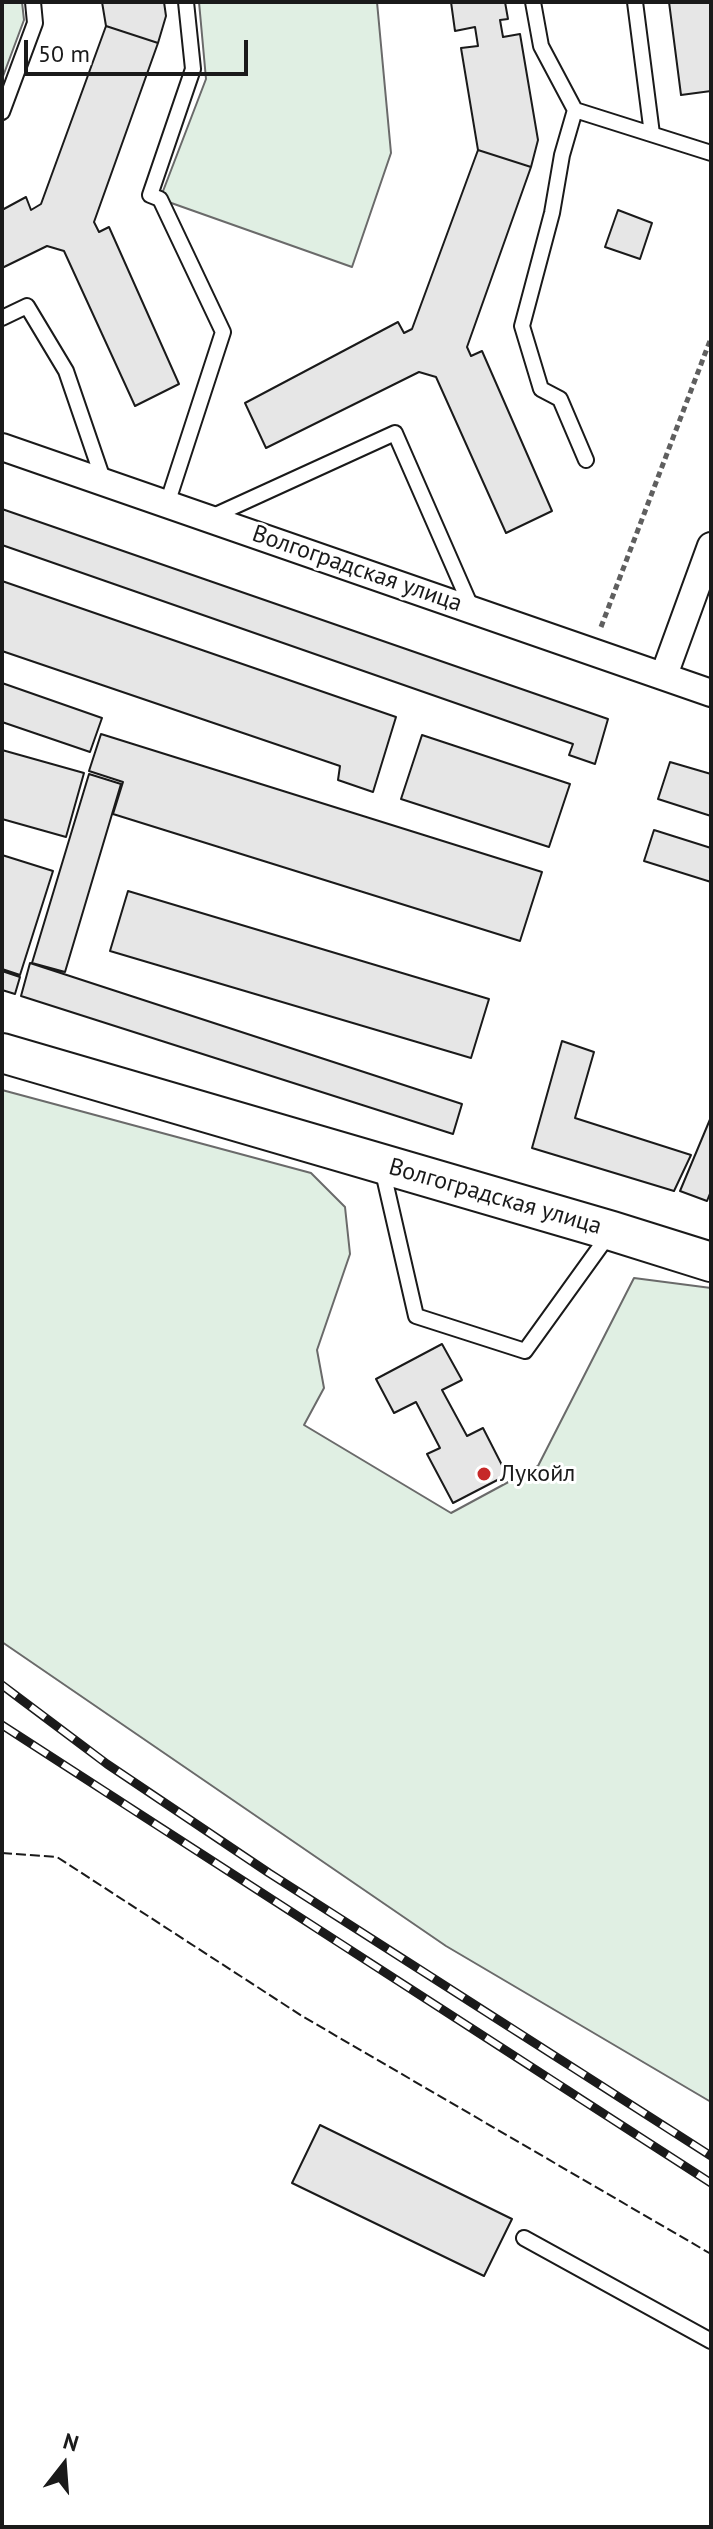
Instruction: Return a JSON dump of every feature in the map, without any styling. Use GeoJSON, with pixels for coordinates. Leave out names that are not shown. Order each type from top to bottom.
{"type":"FeatureCollection","features":[{"type":"Feature","properties":{"kind":"main road","name":"Волгоградская улица"},"geometry":{"type":"LineString","coordinates":[[2,1053],[711,1262]]}},
{"type":"Feature","properties":{"kind":"street","name":"Волгоградская улица"},"geometry":{"type":"LineString","coordinates":[[2,447],[711,693]]}},
{"type":"Feature","properties":{"kind":"street"},"geometry":{"type":"LineString","coordinates":[[664,675],[711,546]]}},
{"type":"Feature","properties":{"kind":"lane"},"geometry":{"type":"LineString","coordinates":[[2,112],[35,23],[33,2]]}},
{"type":"Feature","properties":{"kind":"lane"},"geometry":{"type":"LineString","coordinates":[[167,504],[223,332],[160,199],[150,195],[193,69],[186,2]]}},
{"type":"Feature","properties":{"kind":"lane"},"geometry":{"type":"LineString","coordinates":[[533,2],[541,46],[575,110],[522,326],[541,389],[560,399],[586,460]]}},
{"type":"Feature","properties":{"kind":"lane"},"geometry":{"type":"LineString","coordinates":[[635,2],[652,134]]}},
{"type":"Feature","properties":{"kind":"lane"},"geometry":{"type":"LineString","coordinates":[[575,110],[711,153]]}},
{"type":"Feature","properties":{"kind":"lane"},"geometry":{"type":"LineString","coordinates":[[2,318],[27,306],[66,371],[104,482]]}},
{"type":"Feature","properties":{"kind":"lane"},"geometry":{"type":"LineString","coordinates":[[209,518],[395,433],[472,609]]}},
{"type":"Feature","properties":{"kind":"lane"},"geometry":{"type":"LineString","coordinates":[[381,1164],[416,1316],[525,1351],[612,1231]]}},
{"type":"Feature","properties":{"kind":"lane"},"geometry":{"type":"LineString","coordinates":[[524,2238],[711,2341]]}},
{"type":"Feature","properties":{"kind":"path"},"geometry":{"type":"LineString","coordinates":[[592,650],[711,338]]}},
{"type":"Feature","properties":{"kind":"green space"},"geometry":{"type":"Polygon","coordinates":[[[2,2],[22,2],[24,20],[2,79],[2,2]]]}},
{"type":"Feature","properties":{"kind":"green space"},"geometry":{"type":"Polygon","coordinates":[[[199,2],[377,2],[391,153],[352,267],[160,199],[206,79],[199,2]]]}},
{"type":"Feature","properties":{"kind":"green space"},"geometry":{"type":"Polygon","coordinates":[[[2,1090],[311,1173],[345,1207],[350,1254],[317,1350],[324,1388],[304,1425],[451,1513],[538,1466],[634,1278],[711,1288],[711,2102],[446,1946],[2,1642],[2,1090]]]}},
{"type":"Feature","properties":{"kind":"building"},"geometry":{"type":"Polygon","coordinates":[[[102,2],[164,2],[166,16],[158,43],[106,26],[102,2]]]}},
{"type":"Feature","properties":{"kind":"building"},"geometry":{"type":"Polygon","coordinates":[[[451,2],[505,2],[508,19],[500,20],[503,37],[520,34],[538,140],[531,167],[478,150],[461,48],[478,46],[475,27],[455,31],[451,2]]]}},
{"type":"Feature","properties":{"kind":"building"},"geometry":{"type":"Polygon","coordinates":[[[669,2],[711,2],[711,91],[681,95],[669,2]]]}},
{"type":"Feature","properties":{"kind":"building"},"geometry":{"type":"Polygon","coordinates":[[[106,26],[158,43],[94,222],[99,232],[109,227],[179,384],[135,406],[64,251],[47,246],[2,268],[2,210],[26,197],[31,210],[41,204],[106,26]]]}},
{"type":"Feature","properties":{"kind":"building"},"geometry":{"type":"Polygon","coordinates":[[[478,150],[531,167],[467,347],[471,356],[482,351],[552,511],[506,533],[436,377],[419,372],[266,448],[245,403],[398,322],[404,333],[412,329],[478,150]]]}},
{"type":"Feature","properties":{"kind":"building"},"geometry":{"type":"Polygon","coordinates":[[[618,210],[652,223],[640,259],[605,247],[618,210]]]}},
{"type":"Feature","properties":{"kind":"building"},"geometry":{"type":"Polygon","coordinates":[[[2,509],[608,719],[595,764],[569,755],[573,744],[2,545],[2,509]]]}},
{"type":"Feature","properties":{"kind":"building"},"geometry":{"type":"Polygon","coordinates":[[[2,581],[396,717],[373,792],[338,780],[340,766],[2,651],[2,581]]]}},
{"type":"Feature","properties":{"kind":"building"},"geometry":{"type":"Polygon","coordinates":[[[2,683],[102,718],[90,752],[2,722],[2,683]]]}},
{"type":"Feature","properties":{"kind":"building"},"geometry":{"type":"Polygon","coordinates":[[[101,734],[542,872],[520,941],[113,814],[123,782],[89,771],[101,734]]]}},
{"type":"Feature","properties":{"kind":"building"},"geometry":{"type":"Polygon","coordinates":[[[422,735],[570,784],[549,847],[401,799],[422,735]]]}},
{"type":"Feature","properties":{"kind":"building"},"geometry":{"type":"Polygon","coordinates":[[[2,750],[84,773],[66,837],[2,819],[2,750]]]}},
{"type":"Feature","properties":{"kind":"building"},"geometry":{"type":"Polygon","coordinates":[[[670,762],[711,774],[711,816],[658,799],[670,762]]]}},
{"type":"Feature","properties":{"kind":"building"},"geometry":{"type":"Polygon","coordinates":[[[89,774],[121,784],[65,972],[32,963],[89,774]]]}},
{"type":"Feature","properties":{"kind":"building"},"geometry":{"type":"Polygon","coordinates":[[[654,830],[711,848],[711,882],[644,861],[654,830]]]}},
{"type":"Feature","properties":{"kind":"building"},"geometry":{"type":"Polygon","coordinates":[[[2,855],[53,871],[20,975],[2,969],[2,855]]]}},
{"type":"Feature","properties":{"kind":"building"},"geometry":{"type":"Polygon","coordinates":[[[128,891],[489,999],[471,1058],[110,951],[128,891]]]}},
{"type":"Feature","properties":{"kind":"building"},"geometry":{"type":"Polygon","coordinates":[[[30,963],[462,1104],[453,1134],[21,996],[30,963]]]}},
{"type":"Feature","properties":{"kind":"building"},"geometry":{"type":"Polygon","coordinates":[[[2,971],[20,977],[15,994],[2,990],[2,971]]]}},
{"type":"Feature","properties":{"kind":"building"},"geometry":{"type":"Polygon","coordinates":[[[562,1041],[594,1052],[575,1118],[691,1155],[674,1191],[532,1148],[562,1041]]]}},
{"type":"Feature","properties":{"kind":"building"},"geometry":{"type":"Polygon","coordinates":[[[711,1117],[711,1191],[707,1201],[680,1191],[711,1117]]]}},
{"type":"Feature","properties":{"kind":"building"},"geometry":{"type":"Polygon","coordinates":[[[442,1344],[462,1380],[442,1390],[467,1436],[483,1428],[507,1475],[453,1503],[427,1454],[440,1448],[416,1402],[394,1413],[376,1379],[442,1344]]]}},
{"type":"Feature","properties":{"kind":"building"},"geometry":{"type":"Polygon","coordinates":[[[320,2125],[512,2219],[484,2276],[292,2183],[320,2125]]]}},
{"type":"Feature","properties":{"kind":"railway"},"geometry":{"type":"LineString","coordinates":[[2,1685],[107,1764],[269,1873],[711,2156]]}},
{"type":"Feature","properties":{"kind":"railway"},"geometry":{"type":"LineString","coordinates":[[2,1725],[711,2183]]}},
{"type":"Feature","properties":{"kind":"fence"},"geometry":{"type":"LineString","coordinates":[[2,1853],[57,1857],[302,2016],[711,2254]]}},
{"type":"Feature","properties":{"kind":"place","name":"Лукойл"},"geometry":{"type":"Point","coordinates":[484,1474]}}]}
